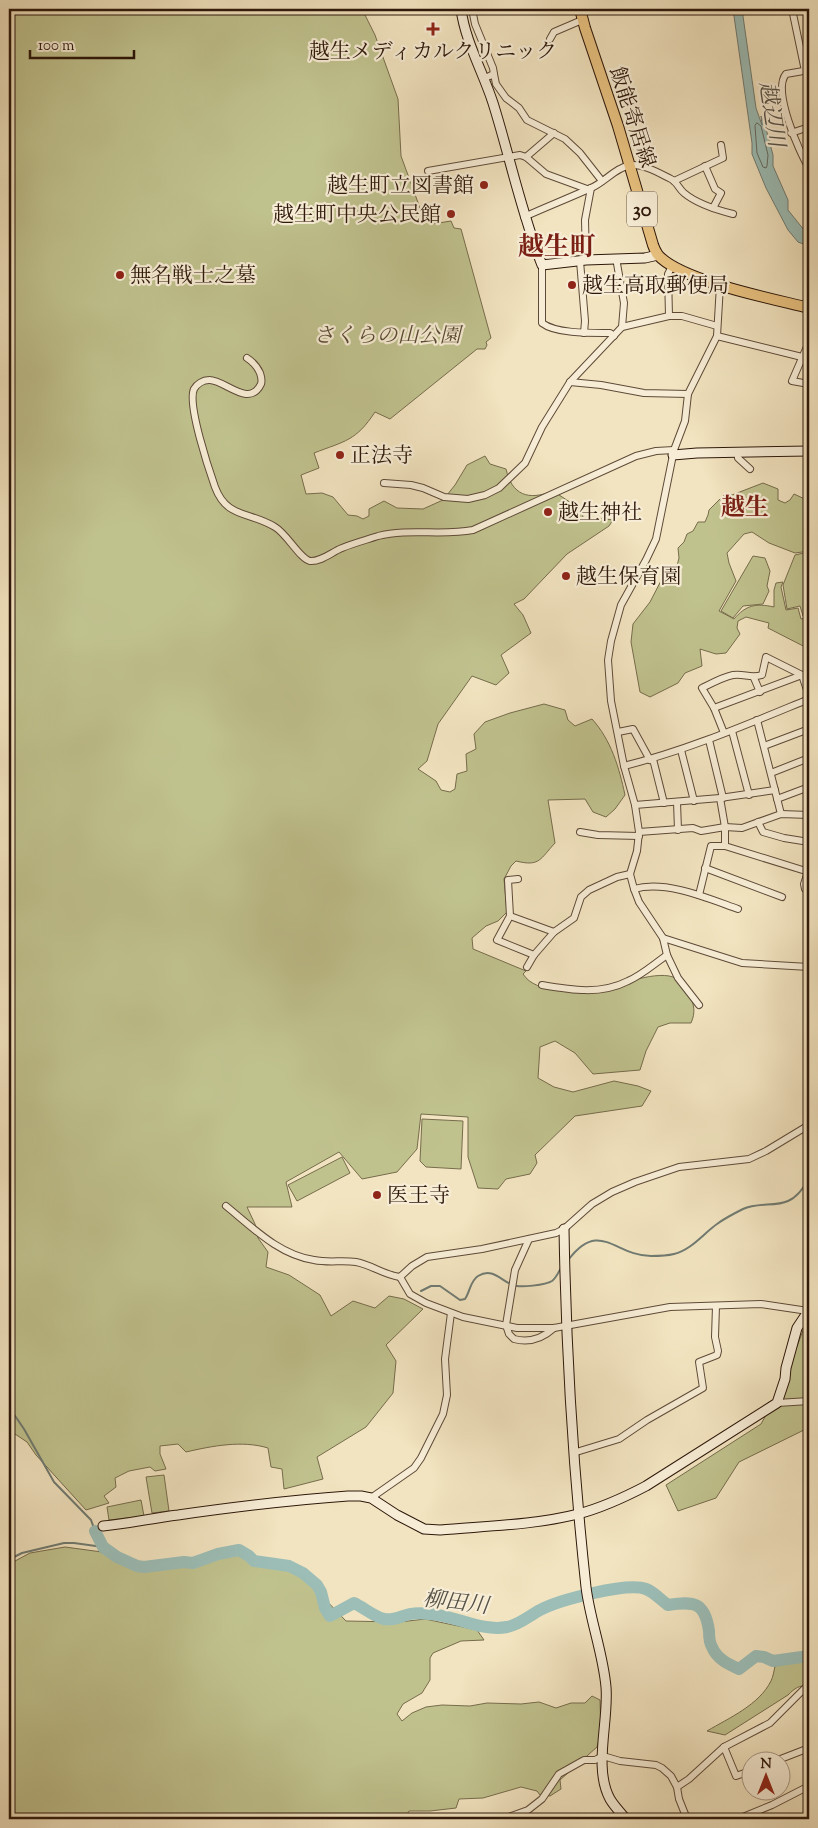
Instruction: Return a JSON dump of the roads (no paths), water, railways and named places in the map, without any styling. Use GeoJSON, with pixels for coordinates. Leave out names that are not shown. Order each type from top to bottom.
{"type":"FeatureCollection","features":[{"type":"Feature","properties":{"kind":"main road","name":"飯能寄居線"},"geometry":{"type":"LineString","coordinates":[[580,9],[630,165],[653,245],[658,255]]}},
{"type":"Feature","properties":{"kind":"main road","name":"30"},"geometry":{"type":"LineString","coordinates":[[658,255],[672,266],[720,285],[809,308]]}},
{"type":"Feature","properties":{"kind":"street"},"geometry":{"type":"LineString","coordinates":[[462,9],[470,45],[485,78],[524,217],[542,265],[542,323],[548,327],[584,333],[610,333],[614,336]]}},
{"type":"Feature","properties":{"kind":"street"},"geometry":{"type":"LineString","coordinates":[[472,9],[475,24],[493,68],[496,84],[506,98],[519,108],[527,120],[565,139],[580,153],[602,180]]}},
{"type":"Feature","properties":{"kind":"street"},"geometry":{"type":"LineString","coordinates":[[792,9],[807,71],[786,74],[782,82],[791,133],[809,168]]}},
{"type":"Feature","properties":{"kind":"street"},"geometry":{"type":"LineString","coordinates":[[550,40],[554,32],[582,20]]}},
{"type":"Feature","properties":{"kind":"street"},"geometry":{"type":"LineString","coordinates":[[485,78],[494,74]]}},
{"type":"Feature","properties":{"kind":"street"},"geometry":{"type":"LineString","coordinates":[[791,133],[809,127]]}},
{"type":"Feature","properties":{"kind":"street"},"geometry":{"type":"LineString","coordinates":[[526,157],[554,133]]}},
{"type":"Feature","properties":{"kind":"street"},"geometry":{"type":"LineString","coordinates":[[674,181],[723,158],[721,145]]}},
{"type":"Feature","properties":{"kind":"street"},"geometry":{"type":"LineString","coordinates":[[428,170],[520,155],[526,157],[546,174],[589,188]]}},
{"type":"Feature","properties":{"kind":"street"},"geometry":{"type":"LineString","coordinates":[[524,217],[589,188],[630,165],[647,168],[674,181],[683,193],[713,208],[733,214]]}},
{"type":"Feature","properties":{"kind":"street"},"geometry":{"type":"LineString","coordinates":[[705,166],[715,189],[721,193],[713,208]]}},
{"type":"Feature","properties":{"kind":"street"},"geometry":{"type":"LineString","coordinates":[[584,333],[583,260],[589,188]]}},
{"type":"Feature","properties":{"kind":"street"},"geometry":{"type":"LineString","coordinates":[[542,265],[583,260],[645,258],[658,255]]}},
{"type":"Feature","properties":{"kind":"street"},"geometry":{"type":"LineString","coordinates":[[384,483],[423,488],[444,497],[468,499],[492,492],[510,478],[525,463],[542,427],[570,382],[622,326],[623,295],[616,258]]}},
{"type":"Feature","properties":{"kind":"street"},"geometry":{"type":"LineString","coordinates":[[669,316],[668,274],[672,266]]}},
{"type":"Feature","properties":{"kind":"street"},"geometry":{"type":"LineString","coordinates":[[699,1005],[678,978],[667,955],[664,938],[639,902],[630,874],[637,851],[639,834],[635,805],[624,766],[610,701],[608,660],[620,605],[656,539],[673,452],[685,421],[688,394],[717,336],[720,285]]}},
{"type":"Feature","properties":{"kind":"street"},"geometry":{"type":"LineString","coordinates":[[622,326],[669,316],[682,316],[717,326]]}},
{"type":"Feature","properties":{"kind":"street"},"geometry":{"type":"LineString","coordinates":[[717,336],[802,357]]}},
{"type":"Feature","properties":{"kind":"street"},"geometry":{"type":"LineString","coordinates":[[809,342],[792,381],[809,384]]}},
{"type":"Feature","properties":{"kind":"street"},"geometry":{"type":"LineString","coordinates":[[247,358],[255,364],[262,379],[261,384],[253,392],[244,394],[226,387],[216,380],[209,379],[198,384],[193,393],[194,412],[213,480],[219,498],[225,506],[276,528],[287,536],[302,556],[312,561],[348,546],[380,536],[418,532],[464,532],[473,530],[636,456],[656,451],[809,451]]}},
{"type":"Feature","properties":{"kind":"street"},"geometry":{"type":"LineString","coordinates":[[570,382],[601,385],[644,393],[688,394]]}},
{"type":"Feature","properties":{"kind":"street"},"geometry":{"type":"LineString","coordinates":[[737,452],[738,458],[750,469]]}},
{"type":"Feature","properties":{"kind":"street"},"geometry":{"type":"LineString","coordinates":[[624,766],[709,740],[809,698],[802,676],[766,657],[762,675],[754,678],[739,674],[733,675],[702,688],[714,708],[724,733]]}},
{"type":"Feature","properties":{"kind":"street"},"geometry":{"type":"LineString","coordinates":[[714,708],[802,676]]}},
{"type":"Feature","properties":{"kind":"street"},"geometry":{"type":"LineString","coordinates":[[754,678],[760,692]]}},
{"type":"Feature","properties":{"kind":"street"},"geometry":{"type":"LineString","coordinates":[[757,720],[781,814]]}},
{"type":"Feature","properties":{"kind":"street"},"geometry":{"type":"LineString","coordinates":[[618,732],[633,729],[651,759],[664,803]]}},
{"type":"Feature","properties":{"kind":"street"},"geometry":{"type":"LineString","coordinates":[[764,746],[809,729]]}},
{"type":"Feature","properties":{"kind":"street"},"geometry":{"type":"LineString","coordinates":[[732,730],[748,795]]}},
{"type":"Feature","properties":{"kind":"street"},"geometry":{"type":"LineString","coordinates":[[709,740],[722,798],[725,846]]}},
{"type":"Feature","properties":{"kind":"street"},"geometry":{"type":"LineString","coordinates":[[681,750],[694,801]]}},
{"type":"Feature","properties":{"kind":"street"},"geometry":{"type":"LineString","coordinates":[[771,773],[809,758]]}},
{"type":"Feature","properties":{"kind":"street"},"geometry":{"type":"LineString","coordinates":[[777,799],[809,787]]}},
{"type":"Feature","properties":{"kind":"street"},"geometry":{"type":"LineString","coordinates":[[635,805],[722,798],[775,790]]}},
{"type":"Feature","properties":{"kind":"street"},"geometry":{"type":"LineString","coordinates":[[677,802],[678,830]]}},
{"type":"Feature","properties":{"kind":"street"},"geometry":{"type":"LineString","coordinates":[[580,832],[598,835],[639,834],[694,828],[701,831],[709,831],[725,827],[742,828],[781,814],[809,815]]}},
{"type":"Feature","properties":{"kind":"street"},"geometry":{"type":"LineString","coordinates":[[758,822],[763,832],[809,842]]}},
{"type":"Feature","properties":{"kind":"street"},"geometry":{"type":"LineString","coordinates":[[699,895],[711,846],[725,846],[808,872],[804,884],[805,889],[809,891]]}},
{"type":"Feature","properties":{"kind":"street"},"geometry":{"type":"LineString","coordinates":[[705,868],[782,897]]}},
{"type":"Feature","properties":{"kind":"street"},"geometry":{"type":"LineString","coordinates":[[527,967],[534,955],[554,932],[574,918],[581,896],[617,876],[630,874]]}},
{"type":"Feature","properties":{"kind":"street"},"geometry":{"type":"LineString","coordinates":[[518,879],[508,880],[510,916],[497,940],[534,955]]}},
{"type":"Feature","properties":{"kind":"street"},"geometry":{"type":"LineString","coordinates":[[634,889],[645,886],[663,887],[699,895],[738,908]]}},
{"type":"Feature","properties":{"kind":"street"},"geometry":{"type":"LineString","coordinates":[[510,916],[554,932]]}},
{"type":"Feature","properties":{"kind":"street"},"geometry":{"type":"LineString","coordinates":[[664,938],[742,963],[809,967]]}},
{"type":"Feature","properties":{"kind":"street"},"geometry":{"type":"LineString","coordinates":[[542,985],[584,990],[613,987],[629,981],[667,955]]}},
{"type":"Feature","properties":{"kind":"street"},"geometry":{"type":"LineString","coordinates":[[400,1277],[412,1266],[427,1257],[482,1249],[556,1233],[564,1229],[592,1204],[612,1192],[635,1182],[679,1167],[748,1159],[766,1151],[809,1125]]}},
{"type":"Feature","properties":{"kind":"street"},"geometry":{"type":"LineString","coordinates":[[226,1206],[282,1250],[317,1261],[357,1262],[400,1277],[410,1294],[426,1303],[463,1317],[517,1328],[554,1328],[670,1307],[761,1304],[809,1311],[797,1328],[786,1368],[785,1379],[777,1403]]}},
{"type":"Feature","properties":{"kind":"street"},"geometry":{"type":"LineString","coordinates":[[564,1229],[566,1325],[573,1453],[586,1587],[606,1687],[607,1706],[602,1774],[610,1799],[626,1819]]}},
{"type":"Feature","properties":{"kind":"street"},"geometry":{"type":"LineString","coordinates":[[529,1239],[515,1270],[506,1325],[509,1334],[514,1339],[520,1340],[535,1340],[548,1334],[554,1328]]}},
{"type":"Feature","properties":{"kind":"street"},"geometry":{"type":"LineString","coordinates":[[573,1453],[619,1439],[647,1420],[703,1388],[699,1362],[717,1355],[718,1351],[715,1337],[716,1306]]}},
{"type":"Feature","properties":{"kind":"street"},"geometry":{"type":"LineString","coordinates":[[371,1498],[414,1468],[422,1458],[442,1414],[447,1395],[445,1359],[451,1313]]}},
{"type":"Feature","properties":{"kind":"street"},"geometry":{"type":"LineString","coordinates":[[102,1526],[128,1524],[175,1515],[348,1496],[371,1498],[397,1515],[424,1529],[547,1520],[579,1514],[631,1494],[777,1403],[809,1400]]}},
{"type":"Feature","properties":{"kind":"street"},"geometry":{"type":"LineString","coordinates":[[677,1787],[690,1779],[724,1747],[770,1723],[806,1687],[809,1690]]}},
{"type":"Feature","properties":{"kind":"street"},"geometry":{"type":"LineString","coordinates":[[724,1747],[736,1776],[740,1775]]}},
{"type":"Feature","properties":{"kind":"street"},"geometry":{"type":"LineString","coordinates":[[790,1755],[809,1748]]}},
{"type":"Feature","properties":{"kind":"street"},"geometry":{"type":"LineString","coordinates":[[503,1819],[528,1810],[535,1805],[542,1799],[559,1774],[584,1760],[595,1760],[603,1756],[620,1761],[656,1765],[662,1768],[671,1776],[677,1787],[685,1814],[690,1819]]}},
{"type":"Feature","properties":{"kind":"street"},"geometry":{"type":"LineString","coordinates":[[738,1819],[772,1805],[809,1786]]}},
{"type":"Feature","properties":{"kind":"street"},"geometry":{"type":"LineString","coordinates":[[467,1817],[477,1819]]}},
{"type":"Feature","properties":{"kind":"water"},"geometry":{"type":"Polygon","coordinates":[[[733,9],[742,9],[756,108],[762,125],[761,116],[765,125],[773,155],[773,166],[788,200],[788,210],[804,230],[809,233],[809,246],[798,242],[788,230],[766,188],[752,154],[733,9]]]}},
{"type":"Feature","properties":{"kind":"waterway"},"geometry":{"type":"LineString","coordinates":[[569,1259],[580,1247],[599,1240],[638,1254],[651,1256],[671,1255],[686,1249],[720,1222],[743,1209],[783,1203],[792,1199],[809,1179]]}},
{"type":"Feature","properties":{"kind":"waterway"},"geometry":{"type":"LineString","coordinates":[[421,1291],[431,1286],[440,1286],[460,1300],[465,1299],[473,1281],[483,1274],[493,1274],[516,1286],[527,1286],[552,1281],[561,1268]]}},
{"type":"Feature","properties":{"kind":"waterway"},"geometry":{"type":"LineString","coordinates":[[9,1407],[24,1429],[54,1482],[91,1520],[95,1531]]}},
{"type":"Feature","properties":{"kind":"waterway","name":"柳田川"},"geometry":{"type":"LineString","coordinates":[[95,1531],[103,1547],[117,1557],[137,1566],[193,1563],[218,1554],[239,1550],[254,1561],[289,1566],[303,1573],[317,1585],[325,1608],[330,1616],[354,1603],[384,1619],[424,1613],[497,1628],[516,1624],[549,1606],[577,1597],[609,1590],[637,1587],[649,1590],[668,1605],[685,1603],[701,1609],[705,1614],[710,1641],[714,1651],[723,1661],[739,1669],[756,1656],[773,1661],[809,1656]]}},
{"type":"Feature","properties":{"kind":"waterway"},"geometry":{"type":"LineString","coordinates":[[9,1566],[10,1559],[22,1553],[64,1543],[103,1547]]}},
{"type":"Feature","properties":{"kind":"place","name":"越生メディカルクリニック"},"geometry":{"type":"Point","coordinates":[433,29]}},
{"type":"Feature","properties":{"kind":"place","name":"越生町立図書館"},"geometry":{"type":"Point","coordinates":[484,185]}},
{"type":"Feature","properties":{"kind":"place","name":"越生町中央公民館"},"geometry":{"type":"Point","coordinates":[451,214]}},
{"type":"Feature","properties":{"kind":"place","name":"無名戦士之墓"},"geometry":{"type":"Point","coordinates":[120,275]}},
{"type":"Feature","properties":{"kind":"place","name":"越生高取郵便局"},"geometry":{"type":"Point","coordinates":[572,285]}},
{"type":"Feature","properties":{"kind":"place","name":"正法寺"},"geometry":{"type":"Point","coordinates":[340,455]}},
{"type":"Feature","properties":{"kind":"place","name":"越生神社"},"geometry":{"type":"Point","coordinates":[548,512]}},
{"type":"Feature","properties":{"kind":"place","name":"越生保育園"},"geometry":{"type":"Point","coordinates":[566,576]}},
{"type":"Feature","properties":{"kind":"place","name":"医王寺"},"geometry":{"type":"Point","coordinates":[377,1195]}},
{"type":"Feature","properties":{"kind":"district","name":"越生町"},"geometry":{"type":"Point","coordinates":[557,246]}},
{"type":"Feature","properties":{"kind":"district","name":"越生"},"geometry":{"type":"Point","coordinates":[745,507]}},
{"type":"Feature","properties":{"kind":"water label","name":"越辺川"},"geometry":{"type":"Point","coordinates":[773,114]}},
{"type":"Feature","properties":{"kind":"park label","name":"さくらの山公園"},"geometry":{"type":"Point","coordinates":[387,335]}}]}
